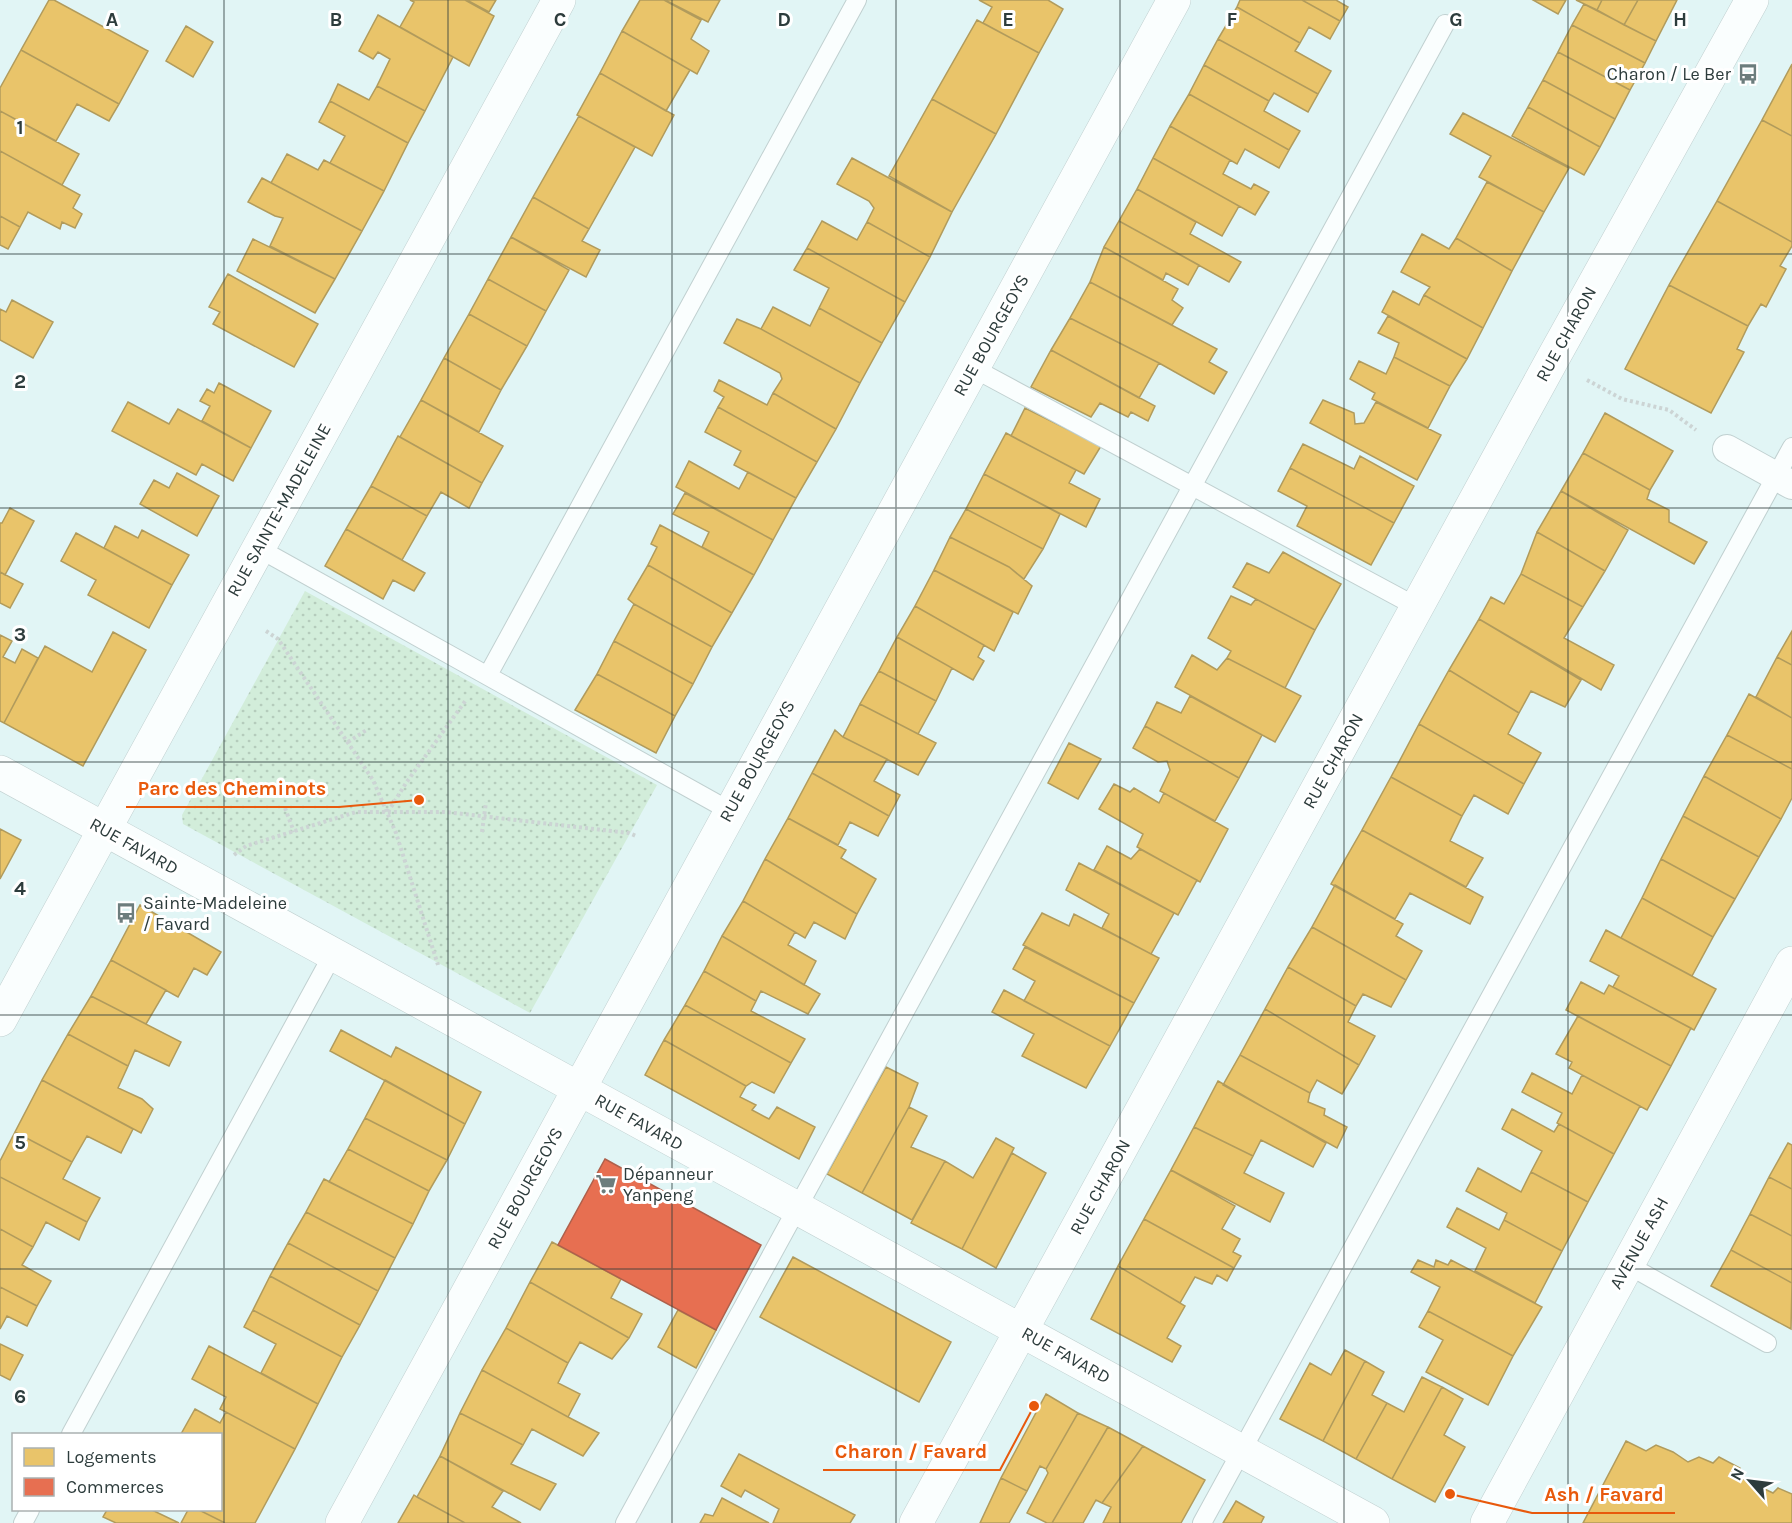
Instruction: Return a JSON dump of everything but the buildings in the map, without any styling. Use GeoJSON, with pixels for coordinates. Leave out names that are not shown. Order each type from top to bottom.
{"type":"FeatureCollection","features":[{"type":"Feature","properties":{"kind":"street","name":"RUE SAINTE-MADELEINE"},"geometry":{"type":"LineString","coordinates":[[0,1020],[559,0]]}},
{"type":"Feature","properties":{"kind":"street","name":"RUE BOURGEOYS"},"geometry":{"type":"LineString","coordinates":[[342,1523],[1174,0]]}},
{"type":"Feature","properties":{"kind":"street","name":"RUE CHARON"},"geometry":{"type":"LineString","coordinates":[[916,1523],[1552,360],[1752,0]]}},
{"type":"Feature","properties":{"kind":"street"},"geometry":{"type":"LineString","coordinates":[[1727,449],[1784,480]]}},
{"type":"Feature","properties":{"kind":"street","name":"RUE FAVARD"},"geometry":{"type":"LineString","coordinates":[[0,772],[1373,1523]]}},
{"type":"Feature","properties":{"kind":"street","name":"AVENUE ASH"},"geometry":{"type":"LineString","coordinates":[[1487,1523],[1792,963]]}},
{"type":"Feature","properties":{"kind":"lane"},"geometry":{"type":"LineString","coordinates":[[488,675],[857,0]]}},
{"type":"Feature","properties":{"kind":"lane"},"geometry":{"type":"LineString","coordinates":[[625,1523],[1445,24]]}},
{"type":"Feature","properties":{"kind":"lane"},"geometry":{"type":"LineString","coordinates":[[973,368],[1417,607]]}},
{"type":"Feature","properties":{"kind":"lane"},"geometry":{"type":"LineString","coordinates":[[1202,1523],[1784,480],[1792,447]]}},
{"type":"Feature","properties":{"kind":"lane"},"geometry":{"type":"LineString","coordinates":[[258,548],[730,811]]}},
{"type":"Feature","properties":{"kind":"lane"},"geometry":{"type":"LineString","coordinates":[[72,1433],[333,954]]}},
{"type":"Feature","properties":{"kind":"lane"},"geometry":{"type":"LineString","coordinates":[[1628,1265],[1767,1343]]}},
{"type":"Feature","properties":{"kind":"path"},"geometry":{"type":"LineString","coordinates":[[1594,384],[1622,399],[1669,410],[1727,449]]}},
{"type":"Feature","properties":{"kind":"path"},"geometry":{"type":"LineString","coordinates":[[266,631],[278,639],[373,780],[396,833],[440,971]]}},
{"type":"Feature","properties":{"kind":"path"},"geometry":{"type":"LineString","coordinates":[[388,813],[406,783],[468,698]]}},
{"type":"Feature","properties":{"kind":"path"},"geometry":{"type":"LineString","coordinates":[[348,742],[368,729]]}},
{"type":"Feature","properties":{"kind":"path"},"geometry":{"type":"LineString","coordinates":[[482,832],[486,802]]}},
{"type":"Feature","properties":{"kind":"path"},"geometry":{"type":"LineString","coordinates":[[285,808],[294,832]]}},
{"type":"Feature","properties":{"kind":"path"},"geometry":{"type":"LineString","coordinates":[[232,858],[246,846],[356,812],[446,812],[629,833],[636,836]]}},
{"type":"Feature","properties":{"kind":"green space"},"geometry":{"type":"Polygon","coordinates":[[[305,591],[657,785],[530,1013],[183,824],[182,815],[305,591]]]}},
{"type":"Feature","properties":{"kind":"place","name":"Charon / Le Ber"},"geometry":{"type":"Point","coordinates":[1748,74]}},
{"type":"Feature","properties":{"kind":"place","name":"Parc des Cheminots"},"geometry":{"type":"Point","coordinates":[419,800]}},
{"type":"Feature","properties":{"kind":"place","name":"Sainte-Madeleine / Favard"},"geometry":{"type":"Point","coordinates":[126,913]}},
{"type":"Feature","properties":{"kind":"place","name":"Dépanneur Yanpeng"},"geometry":{"type":"Point","coordinates":[606,1184]}},
{"type":"Feature","properties":{"kind":"place","name":"Charon / Favard"},"geometry":{"type":"Point","coordinates":[1034,1406]}},
{"type":"Feature","properties":{"kind":"place","name":"Ash / Favard"},"geometry":{"type":"Point","coordinates":[1450,1494]}}]}
